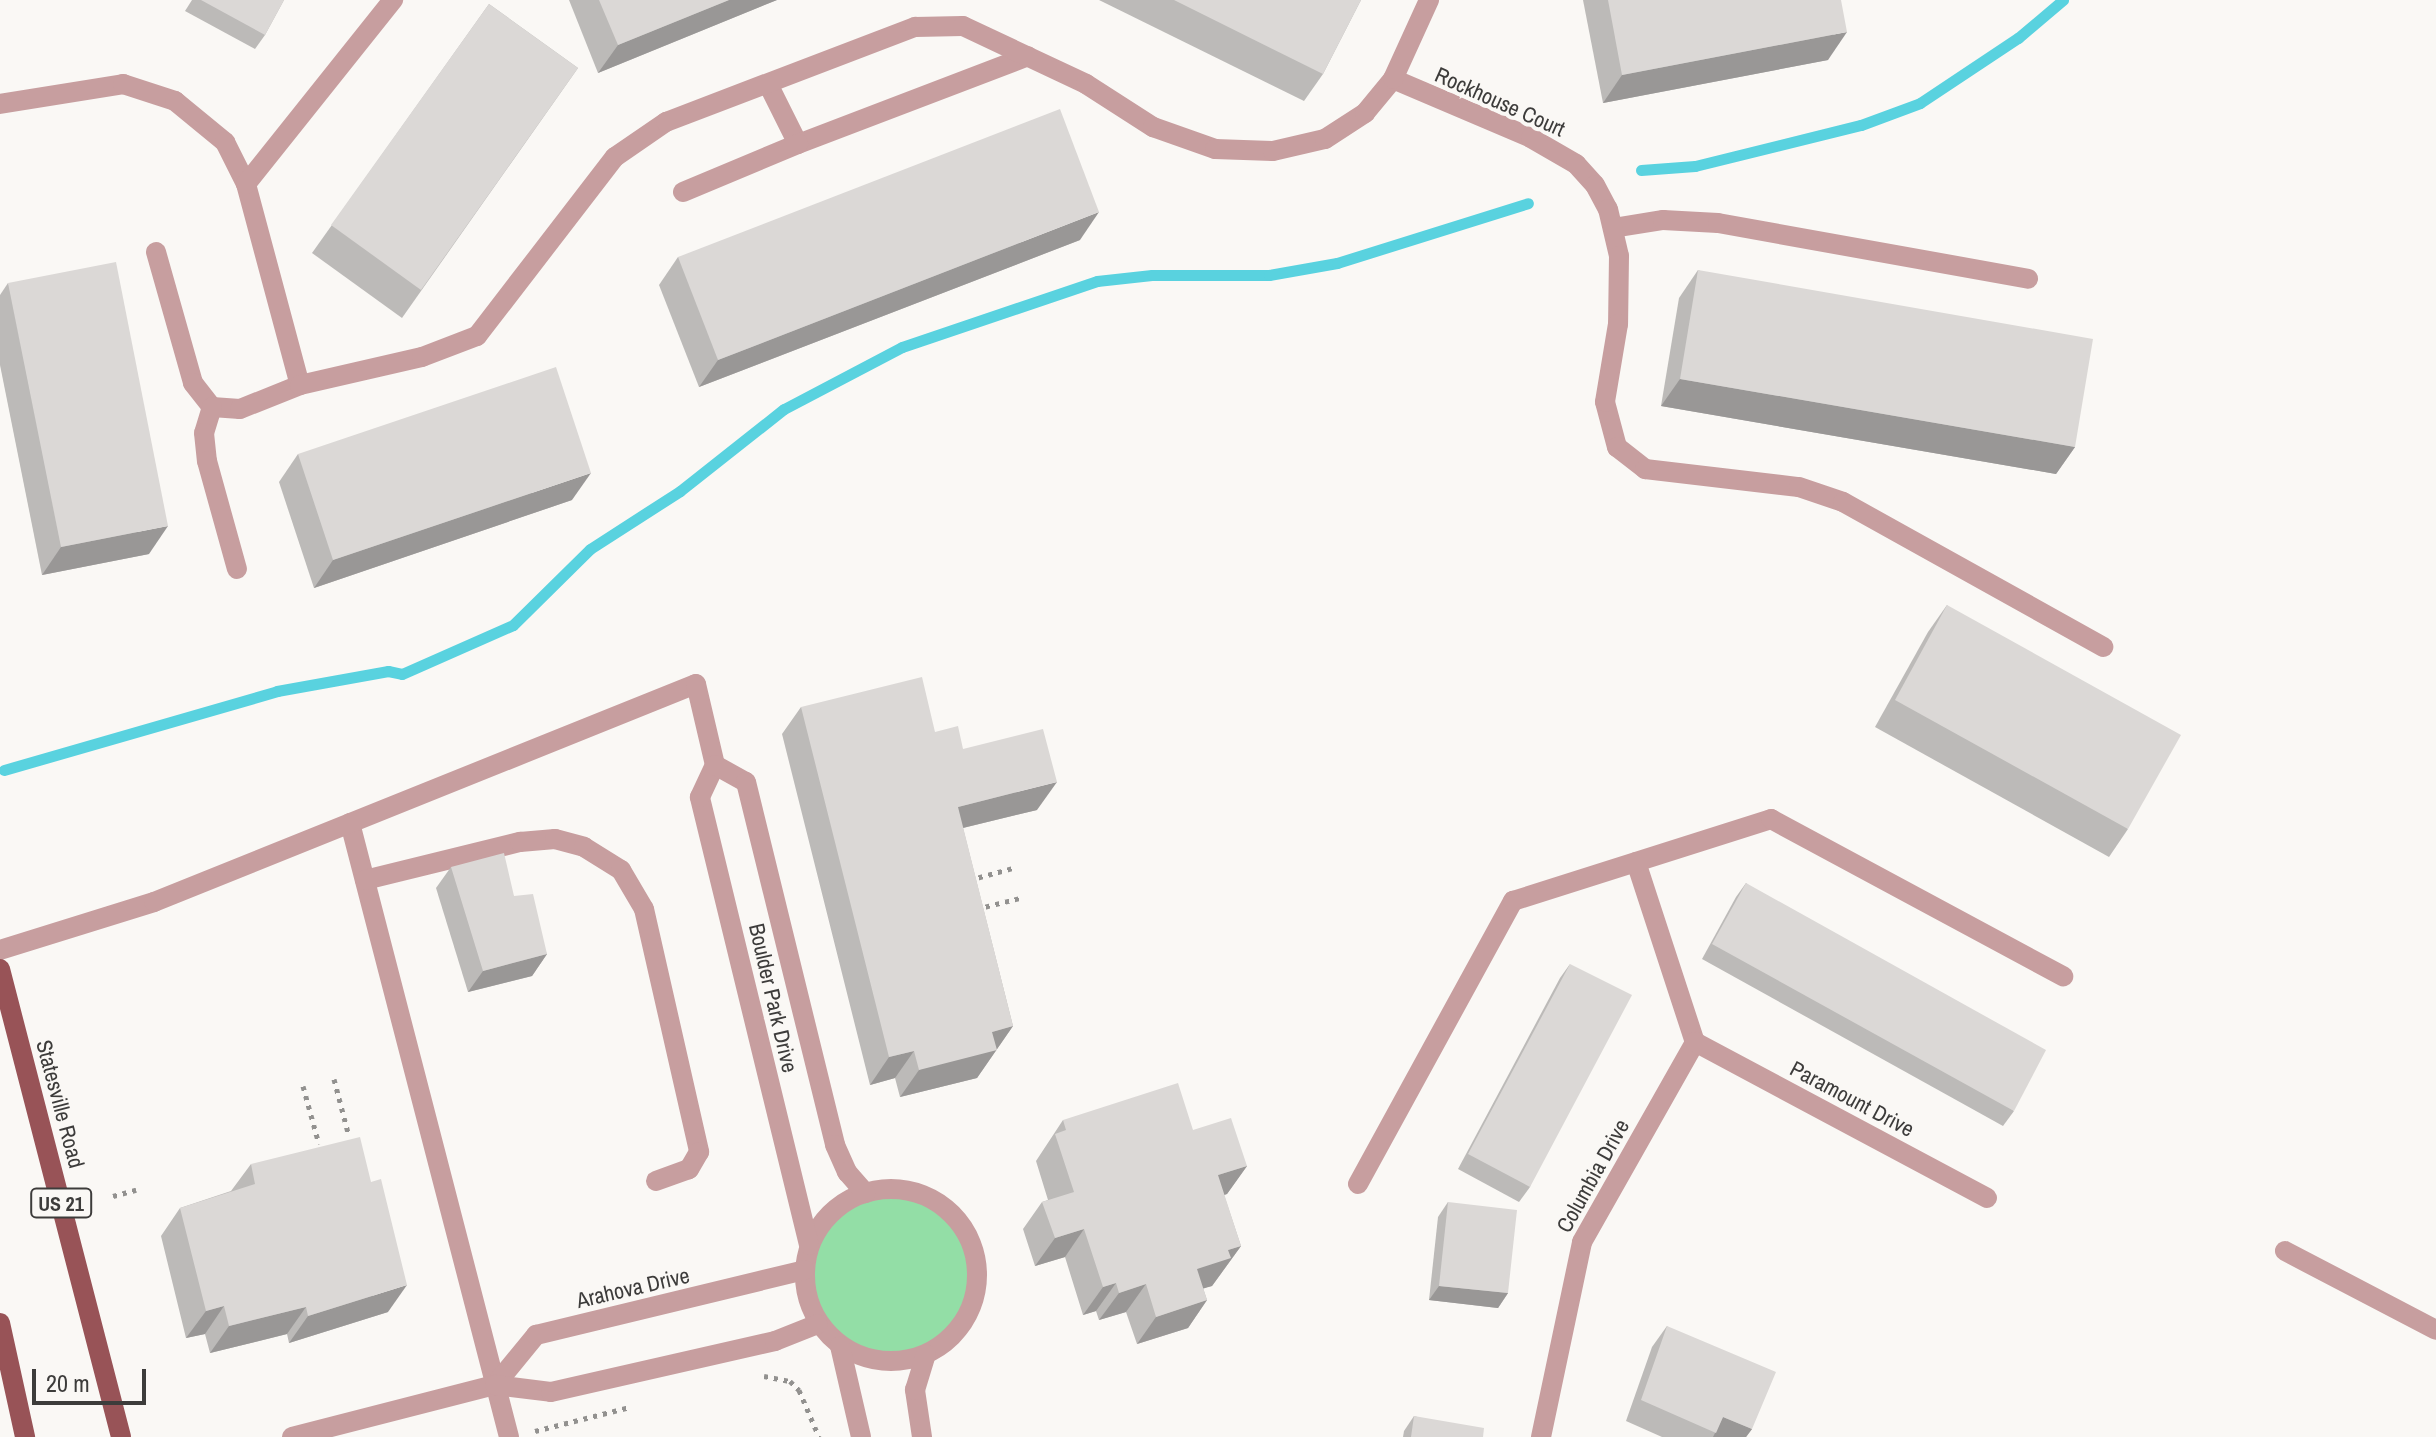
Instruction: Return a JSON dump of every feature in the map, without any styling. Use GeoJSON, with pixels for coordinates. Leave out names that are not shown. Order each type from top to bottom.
{"type":"FeatureCollection","features":[{"type":"Feature","properties":{"kind":"main road","name":"Statesville Road"},"geometry":{"type":"LineString","coordinates":[[0,969],[121,1437]]}},
{"type":"Feature","properties":{"kind":"main road"},"geometry":{"type":"LineString","coordinates":[[0,1323],[25,1437]]}},
{"type":"Feature","properties":{"kind":"street"},"geometry":{"type":"LineString","coordinates":[[246,184],[393,0]]}},
{"type":"Feature","properties":{"kind":"street"},"geometry":{"type":"LineString","coordinates":[[156,252],[193,383],[212,407],[240,409],[300,385],[422,357],[477,336],[615,157],[666,122],[915,27],[963,26],[1086,84],[1153,127],[1215,149],[1273,151],[1325,139],[1365,113],[1393,79],[1429,0]]}},
{"type":"Feature","properties":{"kind":"street"},"geometry":{"type":"LineString","coordinates":[[683,192],[798,144],[1028,56]]}},
{"type":"Feature","properties":{"kind":"street","name":"Rockhouse Court"},"geometry":{"type":"LineString","coordinates":[[1393,79],[1531,138],[1576,164],[1595,185],[1613,228],[1619,256],[1618,324],[1605,402],[1617,447],[1645,469],[1799,487],[1843,502],[2103,647]]}},
{"type":"Feature","properties":{"kind":"street"},"geometry":{"type":"LineString","coordinates":[[0,104],[123,84],[175,101],[225,142],[246,184],[300,385]]}},
{"type":"Feature","properties":{"kind":"street"},"geometry":{"type":"LineString","coordinates":[[768,84],[798,144]]}},
{"type":"Feature","properties":{"kind":"street"},"geometry":{"type":"LineString","coordinates":[[1613,228],[1663,220],[1718,223],[2028,279]]}},
{"type":"Feature","properties":{"kind":"street"},"geometry":{"type":"LineString","coordinates":[[212,407],[204,433],[207,461],[237,569]]}},
{"type":"Feature","properties":{"kind":"street"},"geometry":{"type":"LineString","coordinates":[[0,950],[154,902],[696,684],[715,765]]}},
{"type":"Feature","properties":{"kind":"street","name":"Boulder Park Drive"},"geometry":{"type":"LineString","coordinates":[[809,1245],[700,797],[715,765],[746,782],[835,1145],[847,1172],[865,1193]]}},
{"type":"Feature","properties":{"kind":"street"},"geometry":{"type":"LineString","coordinates":[[1358,1184],[1513,901],[1771,819],[2063,976]]}},
{"type":"Feature","properties":{"kind":"street"},"geometry":{"type":"LineString","coordinates":[[350,823],[509,1437]]}},
{"type":"Feature","properties":{"kind":"street"},"geometry":{"type":"LineString","coordinates":[[365,880],[520,842],[555,839],[584,847],[621,870],[644,909],[699,1152],[689,1169],[656,1181]]}},
{"type":"Feature","properties":{"kind":"street"},"geometry":{"type":"LineString","coordinates":[[1636,862],[1695,1042]]}},
{"type":"Feature","properties":{"kind":"street","name":"Paramount Drive"},"geometry":{"type":"LineString","coordinates":[[1695,1042],[1987,1198]]}},
{"type":"Feature","properties":{"kind":"street","name":"Columbia Drive"},"geometry":{"type":"LineString","coordinates":[[1541,1437],[1582,1242],[1695,1042]]}},
{"type":"Feature","properties":{"kind":"street"},"geometry":{"type":"LineString","coordinates":[[893,1189],[919,1193],[943,1206],[963,1227],[975,1255],[975,1301],[951,1338],[926,1355],[897,1362],[867,1359],[840,1346],[818,1324],[806,1297],[804,1270],[809,1245],[842,1203],[865,1193],[893,1189]]}},
{"type":"Feature","properties":{"kind":"street"},"geometry":{"type":"LineString","coordinates":[[2285,1251],[2436,1330]]}},
{"type":"Feature","properties":{"kind":"street","name":"Arahova Drive"},"geometry":{"type":"LineString","coordinates":[[495,1385],[536,1335],[804,1270]]}},
{"type":"Feature","properties":{"kind":"street"},"geometry":{"type":"LineString","coordinates":[[292,1437],[495,1385],[551,1392],[775,1341],[818,1324]]}},
{"type":"Feature","properties":{"kind":"street"},"geometry":{"type":"LineString","coordinates":[[840,1346],[861,1437]]}},
{"type":"Feature","properties":{"kind":"street"},"geometry":{"type":"LineString","coordinates":[[922,1437],[915,1390],[926,1355]]}},
{"type":"Feature","properties":{"kind":"path"},"geometry":{"type":"LineString","coordinates":[[957,883],[1013,868]]}},
{"type":"Feature","properties":{"kind":"path"},"geometry":{"type":"LineString","coordinates":[[964,912],[1020,898]]}},
{"type":"Feature","properties":{"kind":"path"},"geometry":{"type":"LineString","coordinates":[[334,1079],[349,1136]]}},
{"type":"Feature","properties":{"kind":"path"},"geometry":{"type":"LineString","coordinates":[[303,1086],[319,1144]]}},
{"type":"Feature","properties":{"kind":"path"},"geometry":{"type":"LineString","coordinates":[[113,1196],[136,1190]]}},
{"type":"Feature","properties":{"kind":"path"},"geometry":{"type":"LineString","coordinates":[[748,1377],[790,1381],[810,1405],[819,1437]]}},
{"type":"Feature","properties":{"kind":"path"},"geometry":{"type":"LineString","coordinates":[[531,1432],[641,1405]]}},
{"type":"Feature","properties":{"kind":"green space"},"geometry":{"type":"Polygon","coordinates":[[[891,1189],[924,1195],[952,1214],[971,1242],[977,1275],[971,1308],[952,1336],[924,1355],[891,1361],[858,1355],[830,1336],[811,1308],[805,1275],[811,1242],[830,1214],[858,1195],[891,1189]]]}},
{"type":"Feature","properties":{"kind":"building"},"geometry":{"type":"Polygon","coordinates":[[[201,0],[284,0],[265,35],[201,0]]]}},
{"type":"Feature","properties":{"kind":"building"},"geometry":{"type":"Polygon","coordinates":[[[599,0],[729,0],[618,45],[599,0]]]}},
{"type":"Feature","properties":{"kind":"building"},"geometry":{"type":"Polygon","coordinates":[[[1174,0],[1361,0],[1323,74],[1174,0]]]}},
{"type":"Feature","properties":{"kind":"building"},"geometry":{"type":"Polygon","coordinates":[[[1608,0],[1841,0],[1847,32],[1622,75],[1608,0]]]}},
{"type":"Feature","properties":{"kind":"building"},"geometry":{"type":"Polygon","coordinates":[[[489,4],[578,68],[421,290],[331,225],[489,4]]]}},
{"type":"Feature","properties":{"kind":"building"},"geometry":{"type":"Polygon","coordinates":[[[1060,109],[1099,212],[718,360],[678,257],[1060,109]]]}},
{"type":"Feature","properties":{"kind":"building"},"geometry":{"type":"Polygon","coordinates":[[[116,262],[168,526],[61,547],[8,283],[116,262]]]}},
{"type":"Feature","properties":{"kind":"building"},"geometry":{"type":"Polygon","coordinates":[[[1698,270],[2093,339],[2075,447],[1680,379],[1698,270]]]}},
{"type":"Feature","properties":{"kind":"building"},"geometry":{"type":"Polygon","coordinates":[[[556,367],[591,473],[333,560],[298,454],[556,367]]]}},
{"type":"Feature","properties":{"kind":"building"},"geometry":{"type":"Polygon","coordinates":[[[1947,605],[2181,735],[2128,829],[1895,700],[1947,605]]]}},
{"type":"Feature","properties":{"kind":"building"},"geometry":{"type":"Polygon","coordinates":[[[922,677],[935,732],[958,726],[963,749],[1043,729],[1057,782],[958,807],[1013,1026],[992,1032],[997,1050],[919,1070],[914,1051],[889,1057],[801,707],[922,677]]]}},
{"type":"Feature","properties":{"kind":"building"},"geometry":{"type":"Polygon","coordinates":[[[504,853],[514,896],[533,894],[547,954],[483,971],[451,867],[504,853]]]}},
{"type":"Feature","properties":{"kind":"building"},"geometry":{"type":"Polygon","coordinates":[[[1746,883],[2046,1050],[2014,1111],[1712,944],[1746,883]]]}},
{"type":"Feature","properties":{"kind":"building"},"geometry":{"type":"Polygon","coordinates":[[[1570,964],[1632,995],[1530,1187],[1468,1154],[1570,964]]]}},
{"type":"Feature","properties":{"kind":"building"},"geometry":{"type":"Polygon","coordinates":[[[1178,1083],[1193,1130],[1231,1118],[1247,1166],[1218,1175],[1241,1246],[1228,1250],[1231,1258],[1197,1269],[1207,1300],[1156,1317],[1146,1284],[1119,1293],[1116,1283],[1103,1287],[1084,1229],[1055,1238],[1042,1202],[1074,1192],[1055,1134],[1066,1130],[1063,1120],[1178,1083]]]}},
{"type":"Feature","properties":{"kind":"building"},"geometry":{"type":"Polygon","coordinates":[[[360,1137],[371,1182],[381,1179],[407,1285],[308,1316],[306,1307],[229,1326],[224,1306],[206,1311],[180,1208],[255,1184],[251,1164],[360,1137]]]}},
{"type":"Feature","properties":{"kind":"building"},"geometry":{"type":"Polygon","coordinates":[[[1448,1202],[1517,1210],[1508,1293],[1439,1286],[1448,1202]]]}},
{"type":"Feature","properties":{"kind":"building"},"geometry":{"type":"Polygon","coordinates":[[[1667,1326],[1776,1372],[1752,1429],[1723,1417],[1716,1433],[1641,1400],[1667,1326]]]}},
{"type":"Feature","properties":{"kind":"building"},"geometry":{"type":"Polygon","coordinates":[[[1414,1416],[1484,1428],[1483,1437],[1411,1437],[1414,1416]]]}},
{"type":"Feature","properties":{"kind":"waterway"},"geometry":{"type":"LineString","coordinates":[[1641,170],[1695,166],[1861,125],[1920,103],[2018,38],[2063,0]]}},
{"type":"Feature","properties":{"kind":"waterway"},"geometry":{"type":"LineString","coordinates":[[4,770],[277,691],[388,671],[402,674],[513,625],[590,549],[680,491],[784,409],[902,347],[1097,281],[1152,275],[1269,275],[1337,263],[1528,203]]}}]}
